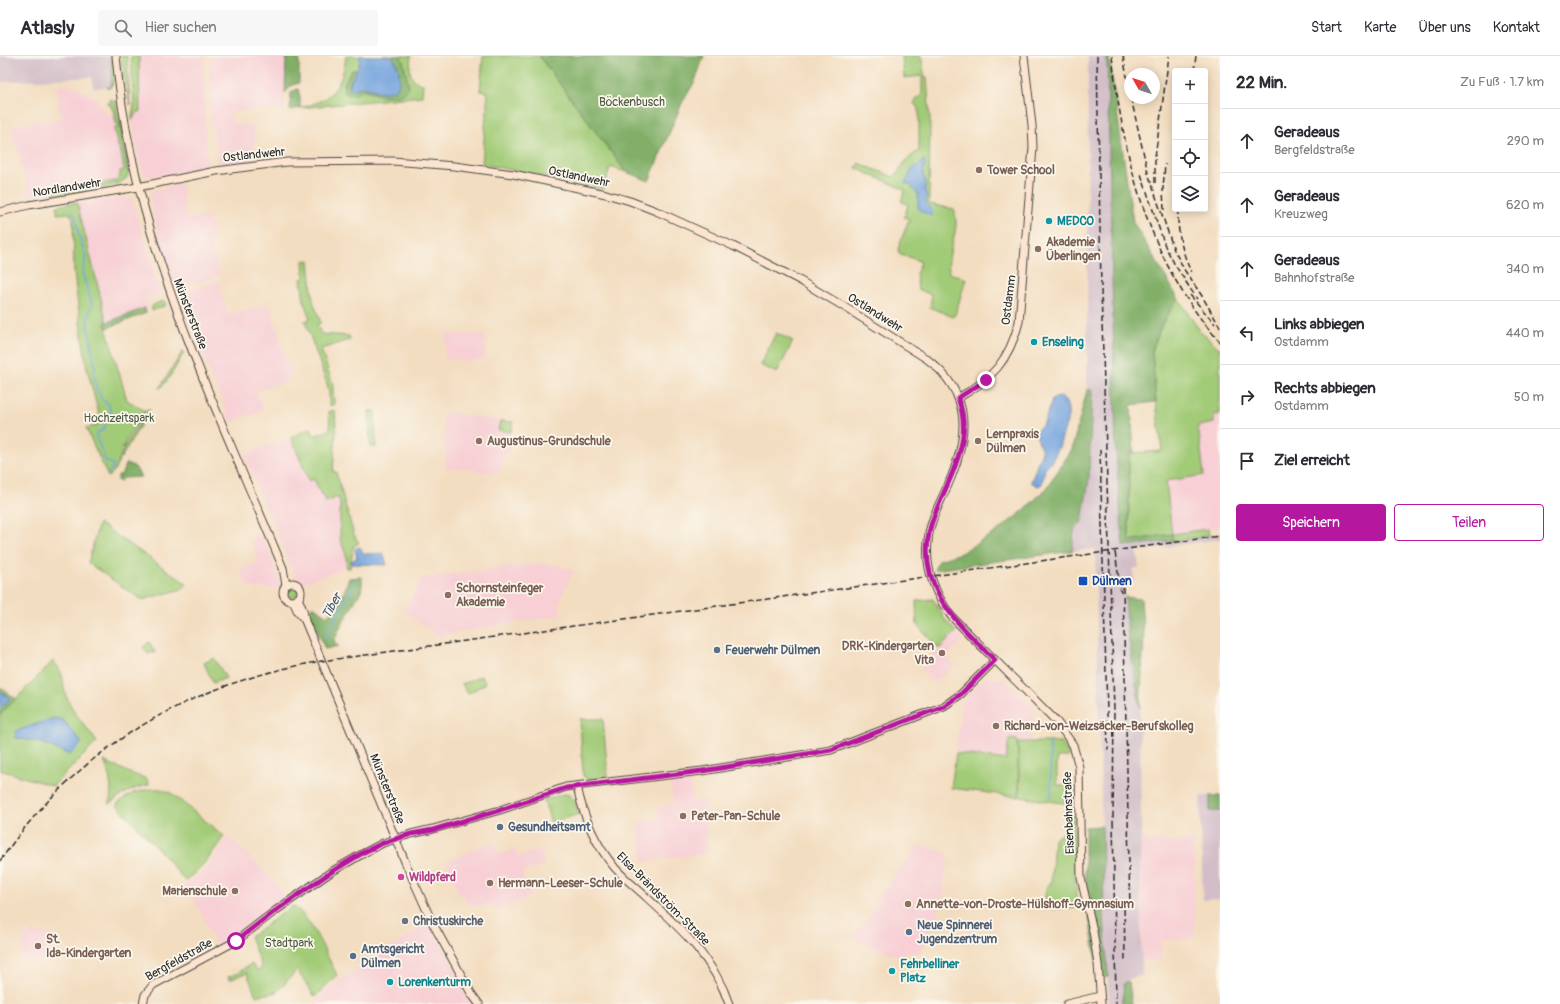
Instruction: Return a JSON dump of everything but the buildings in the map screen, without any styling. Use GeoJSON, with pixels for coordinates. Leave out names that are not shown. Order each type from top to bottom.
{"type":"FeatureCollection","features":[{"type":"Feature","properties":{"kind":"street","name":"Münsterstraße"},"geometry":{"type":"LineString","coordinates":[[116,56],[118,80],[138,187],[171,295],[191,347],[283,568],[287,571],[290,584]]}},
{"type":"Feature","properties":{"kind":"street","name":"Ostdamm"},"geometry":{"type":"LineString","coordinates":[[958,398],[986,380],[1001,365],[1014,340],[1019,322],[1033,147],[1024,56]]}},
{"type":"Feature","properties":{"kind":"street","name":"Ostlandwehr"},"geometry":{"type":"LineString","coordinates":[[138,187],[216,171],[268,164],[349,160],[393,161],[454,166],[513,174],[606,194],[630,201],[663,214],[733,246],[799,280],[932,363],[946,377],[958,398]]}},
{"type":"Feature","properties":{"kind":"street","name":"Nordlandwehr"},"geometry":{"type":"LineString","coordinates":[[0,212],[29,205],[138,187]]}},
{"type":"Feature","properties":{"kind":"street"},"geometry":{"type":"LineString","coordinates":[[958,398],[964,421],[962,445],[949,482],[933,519],[928,542],[930,574],[936,591],[945,607],[961,626],[995,660]]}},
{"type":"Feature","properties":{"kind":"street"},"geometry":{"type":"LineString","coordinates":[[290,584],[297,585],[300,589],[300,594],[296,599],[287,600],[284,596],[284,589],[290,584]]}},
{"type":"Feature","properties":{"kind":"street","name":"Münsterstraße"},"geometry":{"type":"LineString","coordinates":[[296,599],[298,612],[305,621],[395,839],[432,922],[471,993],[479,1004]]}},
{"type":"Feature","properties":{"kind":"street","name":"Bergfeldstraße"},"geometry":{"type":"LineString","coordinates":[[143,1004],[145,995],[152,985],[215,953],[241,937],[275,911],[347,862],[395,839],[420,831],[442,827],[552,792],[577,786],[630,780],[831,750],[944,706],[961,694],[995,660]]}},
{"type":"Feature","properties":{"kind":"street","name":"Eisenbahnstraße"},"geometry":{"type":"LineString","coordinates":[[995,660],[1057,722],[1068,736],[1076,752],[1080,785],[1081,878],[1093,931],[1098,964],[1100,1000]]}},
{"type":"Feature","properties":{"kind":"street","name":"Elsa-Brändström-Straße"},"geometry":{"type":"LineString","coordinates":[[577,786],[583,811],[604,854],[616,869],[694,942],[708,962],[724,990],[729,1004]]}},
{"type":"Feature","properties":{"kind":"street"},"geometry":{"type":"LineString","coordinates":[[1067,1004],[1100,1000]]}},
{"type":"Feature","properties":{"kind":"shaded area"},"geometry":{"type":"Polygon","coordinates":[[[0,56],[111,56],[111,87],[93,88],[92,77],[0,82],[0,56]]]}},
{"type":"Feature","properties":{"kind":"shaded area"},"geometry":{"type":"Polygon","coordinates":[[[139,56],[204,56],[205,135],[208,164],[203,170],[154,176],[147,176],[143,173],[139,161],[132,120],[137,112],[140,112],[139,56]]]}},
{"type":"Feature","properties":{"kind":"shaded area"},"geometry":{"type":"Polygon","coordinates":[[[210,56],[286,56],[284,110],[232,111],[232,124],[255,125],[253,162],[224,165],[219,162],[211,120],[210,56]]]}},
{"type":"Feature","properties":{"kind":"shaded area"},"geometry":{"type":"Polygon","coordinates":[[[1088,56],[1107,56],[1116,451],[1123,546],[1220,534],[1220,539],[1137,551],[1139,568],[1133,569],[1134,581],[1123,581],[1128,635],[1140,708],[1140,880],[1142,976],[1133,977],[1124,984],[1122,1004],[1109,1004],[1104,917],[1095,549],[1072,551],[1074,531],[1082,521],[1089,479],[1091,447],[1092,390],[1087,390],[1088,56]]]}},
{"type":"Feature","properties":{"kind":"shaded area"},"geometry":{"type":"Polygon","coordinates":[[[56,85],[76,87],[97,99],[105,115],[114,113],[125,176],[118,182],[35,199],[30,197],[11,126],[61,118],[56,85]]]}},
{"type":"Feature","properties":{"kind":"shaded area"},"geometry":{"type":"Polygon","coordinates":[[[181,184],[187,219],[210,215],[214,240],[208,241],[220,275],[177,290],[163,253],[150,196],[154,191],[161,188],[181,184]]]}},
{"type":"Feature","properties":{"kind":"shaded area"},"geometry":{"type":"Polygon","coordinates":[[[126,197],[131,199],[133,202],[160,293],[145,299],[148,309],[108,325],[77,202],[126,197]]]}},
{"type":"Feature","properties":{"kind":"shaded area"},"geometry":{"type":"Polygon","coordinates":[[[218,280],[228,314],[269,304],[292,378],[256,392],[263,410],[231,423],[179,297],[187,292],[218,280]]]}},
{"type":"Feature","properties":{"kind":"shaded area"},"geometry":{"type":"Polygon","coordinates":[[[446,333],[485,335],[485,359],[469,361],[445,359],[446,333]]]}},
{"type":"Feature","properties":{"kind":"shaded area","name":"Augustinus-Grundschule"},"geometry":{"type":"Polygon","coordinates":[[[446,412],[499,420],[498,431],[514,433],[511,449],[505,454],[499,474],[461,468],[446,469],[443,416],[446,412]]]}},
{"type":"Feature","properties":{"kind":"shaded area"},"geometry":{"type":"Polygon","coordinates":[[[1220,414],[1220,527],[1172,534],[1165,481],[1204,475],[1198,425],[1214,423],[1214,415],[1220,414]]]}},
{"type":"Feature","properties":{"kind":"shaded area"},"geometry":{"type":"Polygon","coordinates":[[[291,437],[309,480],[314,479],[326,502],[338,497],[340,503],[340,539],[346,555],[347,568],[301,584],[297,582],[244,455],[291,437]]]}},
{"type":"Feature","properties":{"kind":"shaded area"},"geometry":{"type":"Polygon","coordinates":[[[262,535],[281,582],[279,587],[275,589],[249,587],[245,584],[240,569],[259,563],[250,539],[262,535]]]}},
{"type":"Feature","properties":{"kind":"shaded area"},"geometry":{"type":"Polygon","coordinates":[[[543,564],[555,565],[573,570],[559,603],[561,615],[439,636],[403,611],[422,579],[517,566],[543,564]]]}},
{"type":"Feature","properties":{"kind":"shaded area","name":"DRK-Kindergarten Vita"},"geometry":{"type":"Polygon","coordinates":[[[956,632],[964,639],[946,657],[954,667],[932,683],[921,668],[956,632]]]}},
{"type":"Feature","properties":{"kind":"shaded area","name":"Richard-von-Weizsäcker-Berufskolleg"},"geometry":{"type":"Polygon","coordinates":[[[985,677],[1005,679],[1035,709],[1030,742],[1009,739],[1007,760],[955,752],[962,701],[985,677]]]}},
{"type":"Feature","properties":{"kind":"shaded area","name":"Peter-Pan-Schule"},"geometry":{"type":"Polygon","coordinates":[[[690,776],[693,801],[705,799],[707,814],[706,853],[643,862],[637,822],[660,819],[658,808],[674,804],[670,780],[690,776]]]}},
{"type":"Feature","properties":{"kind":"shaded area"},"geometry":{"type":"Polygon","coordinates":[[[1200,796],[1210,796],[1210,811],[1220,811],[1220,899],[1203,900],[1200,796]]]}},
{"type":"Feature","properties":{"kind":"shaded area","name":"Marienschule"},"geometry":{"type":"Polygon","coordinates":[[[228,836],[265,871],[286,897],[217,946],[203,916],[185,885],[201,873],[212,861],[228,836]]]}},
{"type":"Feature","properties":{"kind":"shaded area"},"geometry":{"type":"Polygon","coordinates":[[[1141,837],[1145,837],[1146,841],[1194,841],[1195,939],[1161,940],[1161,960],[1142,962],[1140,880],[1141,837]]]}},
{"type":"Feature","properties":{"kind":"shaded area","name":"Hermann-Leeser-Schule"},"geometry":{"type":"Polygon","coordinates":[[[494,841],[499,855],[515,849],[518,857],[540,849],[545,864],[522,873],[531,897],[496,910],[489,905],[469,906],[463,893],[459,894],[446,862],[494,841]]]}},
{"type":"Feature","properties":{"kind":"shaded area","name":"Annette-von-Droste-Hülshoff-Gymnasium"},"geometry":{"type":"Polygon","coordinates":[[[920,844],[948,854],[943,893],[937,914],[921,952],[911,951],[895,955],[858,941],[853,935],[862,927],[883,892],[920,844]]]}},
{"type":"Feature","properties":{"kind":"shaded area"},"geometry":{"type":"Polygon","coordinates":[[[423,927],[431,927],[470,997],[472,1004],[314,1004],[330,986],[423,927]]]}},
{"type":"Feature","properties":{"kind":"shaded area","name":"St. Ida-Kindergarten"},"geometry":{"type":"Polygon","coordinates":[[[31,931],[53,935],[53,947],[57,947],[56,962],[21,959],[24,935],[30,934],[31,931]]]}},
{"type":"Feature","properties":{"kind":"green space"},"geometry":{"type":"Polygon","coordinates":[[[111,56],[114,56],[115,79],[111,87],[111,56]]]}},
{"type":"Feature","properties":{"kind":"green space"},"geometry":{"type":"Polygon","coordinates":[[[121,56],[127,56],[130,105],[122,68],[121,56]]]}},
{"type":"Feature","properties":{"kind":"green space"},"geometry":{"type":"Polygon","coordinates":[[[131,56],[139,56],[140,112],[137,112],[132,120],[134,105],[131,56]]]}},
{"type":"Feature","properties":{"kind":"green space"},"geometry":{"type":"Polygon","coordinates":[[[286,56],[299,56],[299,83],[292,85],[285,93],[286,56]]]}},
{"type":"Feature","properties":{"kind":"green space"},"geometry":{"type":"Polygon","coordinates":[[[346,56],[411,56],[411,74],[414,80],[423,84],[422,96],[300,108],[320,101],[333,91],[341,76],[346,56]]]}},
{"type":"Feature","properties":{"kind":"green space"},"geometry":{"type":"Polygon","coordinates":[[[392,56],[400,56],[403,61],[409,87],[402,95],[382,96],[366,91],[350,95],[344,92],[344,84],[352,70],[357,70],[349,84],[351,90],[362,88],[389,92],[395,90],[399,72],[392,56]]]}},
{"type":"Feature","properties":{"kind":"green space"},"geometry":{"type":"Polygon","coordinates":[[[483,56],[539,56],[626,172],[610,167],[604,189],[482,164],[488,92],[480,91],[483,56]]]}},
{"type":"Feature","properties":{"kind":"green space","name":"Böckenbusch"},"geometry":{"type":"Polygon","coordinates":[[[539,56],[704,56],[695,81],[682,103],[649,181],[626,172],[539,56]]]}},
{"type":"Feature","properties":{"kind":"green space"},"geometry":{"type":"Polygon","coordinates":[[[902,56],[921,56],[925,78],[927,78],[930,120],[929,204],[954,209],[956,216],[956,229],[950,253],[949,273],[966,279],[955,315],[953,317],[930,307],[932,295],[918,289],[916,274],[921,262],[899,253],[898,249],[909,219],[904,217],[908,205],[901,201],[905,190],[856,168],[859,163],[893,177],[897,174],[904,163],[919,150],[919,110],[914,103],[922,93],[922,76],[904,78],[902,56]]]}},
{"type":"Feature","properties":{"kind":"green space"},"geometry":{"type":"Polygon","coordinates":[[[1107,56],[1109,56],[1133,222],[1178,298],[1162,324],[1152,350],[1156,402],[1131,405],[1134,453],[1129,453],[1129,541],[1172,534],[1173,541],[1123,546],[1116,451],[1107,56]]]}},
{"type":"Feature","properties":{"kind":"green space"},"geometry":{"type":"Polygon","coordinates":[[[298,89],[300,108],[290,110],[291,92],[298,89]]]}},
{"type":"Feature","properties":{"kind":"green space"},"geometry":{"type":"Polygon","coordinates":[[[110,99],[116,102],[128,175],[127,177],[125,180],[111,186],[54,195],[53,189],[67,189],[115,181],[120,176],[120,171],[124,170],[120,147],[118,147],[114,129],[117,128],[114,113],[110,104],[108,105],[107,103],[110,99]]]}},
{"type":"Feature","properties":{"kind":"green space"},"geometry":{"type":"Polygon","coordinates":[[[121,119],[130,172],[129,173],[120,121],[121,119]]]}},
{"type":"Feature","properties":{"kind":"green space","name":"Hochzeitspark"},"geometry":{"type":"Polygon","coordinates":[[[77,202],[107,323],[105,324],[127,400],[145,411],[130,433],[114,471],[108,477],[86,428],[96,426],[100,419],[87,368],[81,330],[74,273],[73,217],[68,213],[57,214],[57,206],[77,202]]]}},
{"type":"Feature","properties":{"kind":"green space"},"geometry":{"type":"Polygon","coordinates":[[[309,260],[313,301],[321,323],[317,324],[321,334],[349,336],[350,340],[321,349],[333,385],[334,405],[329,405],[329,392],[327,384],[305,321],[310,319],[304,302],[301,279],[304,278],[303,261],[309,260]]]}},
{"type":"Feature","properties":{"kind":"green space"},"geometry":{"type":"Polygon","coordinates":[[[1178,298],[1200,331],[1220,349],[1220,414],[1214,415],[1214,423],[1198,426],[1204,475],[1166,481],[1172,534],[1129,541],[1129,453],[1162,451],[1152,350],[1162,324],[1178,298]]]}},
{"type":"Feature","properties":{"kind":"green space"},"geometry":{"type":"Polygon","coordinates":[[[164,301],[166,305],[152,311],[152,306],[164,301]]]}},
{"type":"Feature","properties":{"kind":"green space"},"geometry":{"type":"Polygon","coordinates":[[[145,308],[146,313],[107,328],[105,323],[145,308]]]}},
{"type":"Feature","properties":{"kind":"green space"},"geometry":{"type":"Polygon","coordinates":[[[776,333],[793,341],[777,373],[760,365],[776,333]]]}},
{"type":"Feature","properties":{"kind":"green space"},"geometry":{"type":"Polygon","coordinates":[[[183,351],[184,352],[173,372],[159,389],[183,351]]]}},
{"type":"Feature","properties":{"kind":"green space"},"geometry":{"type":"Polygon","coordinates":[[[1087,390],[1092,390],[1089,479],[1082,521],[1074,531],[1072,551],[934,570],[939,560],[961,553],[996,532],[1023,511],[1047,488],[1072,449],[1087,390]]]}},
{"type":"Feature","properties":{"kind":"green space"},"geometry":{"type":"Polygon","coordinates":[[[148,408],[150,409],[121,458],[125,446],[148,408]]]}},
{"type":"Feature","properties":{"kind":"green space"},"geometry":{"type":"Polygon","coordinates":[[[329,411],[335,411],[336,430],[333,472],[336,472],[354,535],[359,543],[353,547],[350,568],[347,568],[346,555],[340,539],[340,503],[338,497],[326,502],[314,479],[309,481],[291,437],[311,428],[314,436],[330,430],[329,411]]]}},
{"type":"Feature","properties":{"kind":"green space"},"geometry":{"type":"Polygon","coordinates":[[[369,411],[375,411],[376,447],[370,447],[369,411]]]}},
{"type":"Feature","properties":{"kind":"green space"},"geometry":{"type":"Polygon","coordinates":[[[500,421],[513,422],[511,432],[498,430],[500,421]]]}},
{"type":"Feature","properties":{"kind":"green space"},"geometry":{"type":"Polygon","coordinates":[[[127,463],[135,467],[141,477],[122,478],[121,481],[118,481],[118,475],[121,475],[127,463]]]}},
{"type":"Feature","properties":{"kind":"green space"},"geometry":{"type":"Polygon","coordinates":[[[99,523],[187,584],[182,589],[142,600],[88,563],[99,523]]]}},
{"type":"Feature","properties":{"kind":"green space"},"geometry":{"type":"Polygon","coordinates":[[[1208,529],[1209,536],[1173,541],[1172,534],[1208,529]]]}},
{"type":"Feature","properties":{"kind":"green space"},"geometry":{"type":"Polygon","coordinates":[[[362,577],[362,589],[338,631],[337,636],[334,637],[335,645],[338,646],[325,649],[309,611],[313,606],[327,616],[343,595],[349,578],[362,577]]]}},
{"type":"Feature","properties":{"kind":"green space"},"geometry":{"type":"Polygon","coordinates":[[[292,586],[296,588],[298,592],[296,596],[292,598],[288,596],[286,592],[288,588],[292,586]]]}},
{"type":"Feature","properties":{"kind":"green space"},"geometry":{"type":"Polygon","coordinates":[[[1125,597],[1141,599],[1144,638],[1140,708],[1128,635],[1125,597]]]}},
{"type":"Feature","properties":{"kind":"green space"},"geometry":{"type":"Polygon","coordinates":[[[933,599],[944,618],[956,632],[939,649],[917,625],[916,601],[933,599]]]}},
{"type":"Feature","properties":{"kind":"green space"},"geometry":{"type":"Polygon","coordinates":[[[149,642],[155,652],[148,654],[143,647],[149,642]]]}},
{"type":"Feature","properties":{"kind":"green space"},"geometry":{"type":"Polygon","coordinates":[[[214,658],[226,678],[213,683],[204,663],[214,658]]]}},
{"type":"Feature","properties":{"kind":"green space"},"geometry":{"type":"Polygon","coordinates":[[[53,661],[61,671],[65,693],[70,704],[97,742],[53,786],[0,770],[0,715],[53,661]]]}},
{"type":"Feature","properties":{"kind":"green space"},"geometry":{"type":"Polygon","coordinates":[[[481,676],[486,683],[468,694],[462,684],[481,676]]]}},
{"type":"Feature","properties":{"kind":"green space"},"geometry":{"type":"Polygon","coordinates":[[[0,687],[16,699],[0,715],[0,709],[10,699],[0,691],[0,687]]]}},
{"type":"Feature","properties":{"kind":"green space"},"geometry":{"type":"Polygon","coordinates":[[[580,719],[603,719],[608,778],[589,780],[583,776],[580,719]]]}},
{"type":"Feature","properties":{"kind":"green space"},"geometry":{"type":"Polygon","coordinates":[[[1009,739],[1017,740],[1019,797],[951,788],[956,753],[1006,760],[1009,739]]]}},
{"type":"Feature","properties":{"kind":"green space"},"geometry":{"type":"Polygon","coordinates":[[[1018,742],[1062,742],[1069,757],[1057,757],[1057,785],[1074,785],[1074,798],[1072,803],[1069,804],[1020,797],[1018,742]]]}},
{"type":"Feature","properties":{"kind":"green space"},"geometry":{"type":"Polygon","coordinates":[[[104,761],[147,779],[149,785],[128,792],[109,805],[111,793],[110,782],[104,761]]]}},
{"type":"Feature","properties":{"kind":"green space"},"geometry":{"type":"Polygon","coordinates":[[[150,789],[160,789],[171,793],[224,836],[207,860],[185,881],[162,853],[117,805],[133,793],[150,789]]]}},
{"type":"Feature","properties":{"kind":"green space"},"geometry":{"type":"Polygon","coordinates":[[[564,794],[573,798],[579,814],[551,823],[544,800],[564,794]]]}},
{"type":"Feature","properties":{"kind":"green space"},"geometry":{"type":"Polygon","coordinates":[[[1210,796],[1220,796],[1220,811],[1210,811],[1210,796]]]}},
{"type":"Feature","properties":{"kind":"green space"},"geometry":{"type":"Polygon","coordinates":[[[1069,813],[1074,815],[1077,908],[1043,909],[1047,885],[1051,883],[1054,839],[1069,828],[1069,813]]]}},
{"type":"Feature","properties":{"kind":"green space"},"geometry":{"type":"Polygon","coordinates":[[[1102,826],[1104,917],[1108,977],[1099,979],[1086,898],[1090,896],[1085,877],[1085,827],[1102,826]]]}},
{"type":"Feature","properties":{"kind":"green space","name":"Stadtpark"},"geometry":{"type":"Polygon","coordinates":[[[292,906],[305,917],[311,926],[337,975],[315,997],[297,970],[277,992],[256,996],[247,973],[229,980],[228,977],[238,973],[252,964],[256,970],[261,968],[250,937],[292,906]]]}},
{"type":"Feature","properties":{"kind":"green space"},"geometry":{"type":"Polygon","coordinates":[[[1129,982],[1132,1004],[1122,1004],[1124,984],[1129,982]]]}},
{"type":"Feature","properties":{"kind":"water"},"geometry":{"type":"Polygon","coordinates":[[[360,56],[392,56],[399,71],[397,88],[388,92],[380,92],[362,87],[350,90],[350,83],[360,61],[360,56]]]}},
{"type":"Feature","properties":{"kind":"water"},"geometry":{"type":"Polygon","coordinates":[[[923,159],[925,161],[923,174],[926,182],[926,204],[933,211],[932,216],[926,214],[918,208],[918,194],[911,185],[904,183],[913,167],[920,165],[923,159]]]}},
{"type":"Feature","properties":{"kind":"water"},"geometry":{"type":"Polygon","coordinates":[[[1057,397],[1061,397],[1066,402],[1068,418],[1059,447],[1052,461],[1045,469],[1042,484],[1038,486],[1031,482],[1042,451],[1035,432],[1044,423],[1052,400],[1057,397]]]}},
{"type":"Feature","properties":{"kind":"water"},"geometry":{"type":"Polygon","coordinates":[[[360,547],[364,554],[383,553],[387,565],[351,564],[351,561],[357,558],[355,549],[360,547]]]}},
{"type":"Feature","properties":{"kind":"water"},"geometry":{"type":"Polygon","coordinates":[[[0,691],[10,699],[0,709],[0,691]]]}},
{"type":"Feature","properties":{"kind":"water"},"geometry":{"type":"Polygon","coordinates":[[[54,718],[63,720],[82,743],[70,755],[39,742],[16,738],[16,731],[54,718]]]}},
{"type":"Feature","properties":{"kind":"waterway"},"geometry":{"type":"LineString","coordinates":[[71,212],[76,216],[78,232],[85,255],[85,262],[82,272],[92,304],[88,317],[88,325],[95,366],[94,375],[97,391],[101,399],[109,405],[110,408],[109,418],[103,430],[97,433],[96,436],[106,462],[113,464],[113,467],[108,474]]}},
{"type":"Feature","properties":{"kind":"waterway","name":"Tiber"},"geometry":{"type":"LineString","coordinates":[[325,638],[355,582]]}},
{"type":"Feature","properties":{"kind":"waterway"},"geometry":{"type":"LineString","coordinates":[[1050,742],[1051,797]]}},
{"type":"Feature","properties":{"kind":"railway"},"geometry":{"type":"LineString","coordinates":[[1097,56],[1101,289],[1114,710],[1113,818],[1116,1004]]}},
{"type":"Feature","properties":{"kind":"railway"},"geometry":{"type":"LineString","coordinates":[[1112,56],[1117,95],[1132,171],[1157,244],[1174,278],[1195,311],[1220,342]]}},
{"type":"Feature","properties":{"kind":"railway"},"geometry":{"type":"LineString","coordinates":[[1123,56],[1125,68]]}},
{"type":"Feature","properties":{"kind":"railway"},"geometry":{"type":"LineString","coordinates":[[1155,183],[1155,157],[1169,56]]}},
{"type":"Feature","properties":{"kind":"railway"},"geometry":{"type":"LineString","coordinates":[[1194,68],[1196,56]]}},
{"type":"Feature","properties":{"kind":"railway"},"geometry":{"type":"LineString","coordinates":[[1132,104],[1148,173],[1174,250],[1185,271],[1220,327]]}},
{"type":"Feature","properties":{"kind":"railway"},"geometry":{"type":"LineString","coordinates":[[1164,210],[1163,189],[1165,164]]}},
{"type":"Feature","properties":{"kind":"railway"},"geometry":{"type":"LineString","coordinates":[[1141,174],[1165,246],[1175,265],[1197,299]]}},
{"type":"Feature","properties":{"kind":"railway"},"geometry":{"type":"LineString","coordinates":[[1178,212],[1178,225],[1181,241],[1191,272]]}},
{"type":"Feature","properties":{"kind":"railway"},"geometry":{"type":"LineString","coordinates":[[1190,295],[1215,324]]}},
{"type":"Feature","properties":{"kind":"railway"},"geometry":{"type":"LineString","coordinates":[[1100,450],[1108,750]]}},
{"type":"Feature","properties":{"kind":"railway"},"geometry":{"type":"LineString","coordinates":[[0,861],[31,821],[64,785],[101,754],[140,727],[181,704],[226,686],[273,672],[322,661],[1220,536]]}},
{"type":"Feature","properties":{"kind":"railway"},"geometry":{"type":"LineString","coordinates":[[1115,552],[1121,593]]}},
{"type":"Feature","properties":{"kind":"railway"},"geometry":{"type":"LineString","coordinates":[[1123,587],[1130,909]]}},
{"type":"Feature","properties":{"kind":"railway"},"geometry":{"type":"LineString","coordinates":[[1124,900],[1125,961]]}},
{"type":"Feature","properties":{"kind":"place","name":"Tower School"},"geometry":{"type":"Point","coordinates":[979,170]}},
{"type":"Feature","properties":{"kind":"place","name":"MEDCO"},"geometry":{"type":"Point","coordinates":[1049,221]}},
{"type":"Feature","properties":{"kind":"place","name":"Akademie Überlingen"},"geometry":{"type":"Point","coordinates":[1038,249]}},
{"type":"Feature","properties":{"kind":"place","name":"Enseling"},"geometry":{"type":"Point","coordinates":[1034,342]}},
{"type":"Feature","properties":{"kind":"place","name":"Augustinus-Grundschule"},"geometry":{"type":"Point","coordinates":[479,441]}},
{"type":"Feature","properties":{"kind":"place","name":"Lernpraxis Dülmen"},"geometry":{"type":"Point","coordinates":[978,441]}},
{"type":"Feature","properties":{"kind":"place","name":"Dülmen"},"geometry":{"type":"Point","coordinates":[1083,581]}},
{"type":"Feature","properties":{"kind":"place","name":"Schornsteinfeger Akademie"},"geometry":{"type":"Point","coordinates":[448,595]}},
{"type":"Feature","properties":{"kind":"place","name":"Feuerwehr Dülmen"},"geometry":{"type":"Point","coordinates":[717,650]}},
{"type":"Feature","properties":{"kind":"place","name":"DRK-Kindergarten Vita"},"geometry":{"type":"Point","coordinates":[942,653]}},
{"type":"Feature","properties":{"kind":"place","name":"Richard-von-Weizsäcker-Berufskolleg"},"geometry":{"type":"Point","coordinates":[996,726]}},
{"type":"Feature","properties":{"kind":"place","name":"Peter-Pan-Schule"},"geometry":{"type":"Point","coordinates":[683,816]}},
{"type":"Feature","properties":{"kind":"place","name":"Gesundheitsamt"},"geometry":{"type":"Point","coordinates":[500,827]}},
{"type":"Feature","properties":{"kind":"place","name":"Wildpferd"},"geometry":{"type":"Point","coordinates":[401,877]}},
{"type":"Feature","properties":{"kind":"place","name":"Hermann-Leeser-Schule"},"geometry":{"type":"Point","coordinates":[490,883]}},
{"type":"Feature","properties":{"kind":"place","name":"Marienschule"},"geometry":{"type":"Point","coordinates":[235,891]}},
{"type":"Feature","properties":{"kind":"place","name":"Annette-von-Droste-Hülshoff-Gymnasium"},"geometry":{"type":"Point","coordinates":[908,904]}},
{"type":"Feature","properties":{"kind":"place","name":"Christuskirche"},"geometry":{"type":"Point","coordinates":[405,921]}},
{"type":"Feature","properties":{"kind":"place","name":"Neue Spinnerei Jugendzentrum"},"geometry":{"type":"Point","coordinates":[909,932]}},
{"type":"Feature","properties":{"kind":"place","name":"St. Ida-Kindergarten"},"geometry":{"type":"Point","coordinates":[38,946]}},
{"type":"Feature","properties":{"kind":"place","name":"Amtsgericht Dülmen"},"geometry":{"type":"Point","coordinates":[353,956]}},
{"type":"Feature","properties":{"kind":"place","name":"Fehrbelliner Platz"},"geometry":{"type":"Point","coordinates":[892,971]}},
{"type":"Feature","properties":{"kind":"place","name":"Lorenkenturm"},"geometry":{"type":"Point","coordinates":[390,982]}},
{"type":"Feature","properties":{"kind":"route"},"geometry":{"type":"LineString","coordinates":[[236,941],[259,922],[331,872],[364,852],[383,843],[420,831],[433,830],[500,810],[566,788],[702,771],[824,752],[886,730],[953,701],[995,660],[951,616],[940,599],[930,574],[928,542],[933,519],[949,482],[962,445],[964,421],[958,398],[978,387],[986,380]]}}]}
